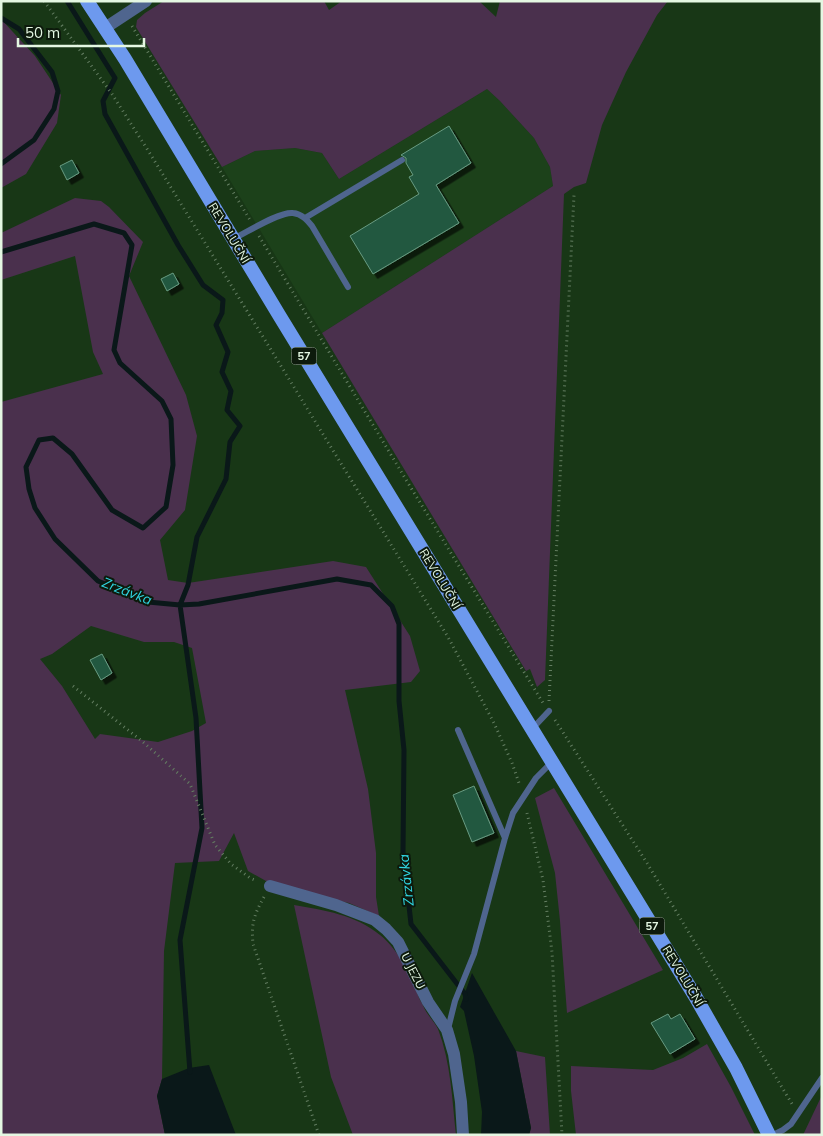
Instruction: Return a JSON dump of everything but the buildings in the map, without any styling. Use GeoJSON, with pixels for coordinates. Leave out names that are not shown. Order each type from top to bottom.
{"type":"FeatureCollection","features":[{"type":"Feature","properties":{"kind":"main road","name":"REVOLUČNÍ"},"geometry":{"type":"LineString","coordinates":[[88,1],[725,1048],[769,1135]]}},
{"type":"Feature","properties":{"kind":"street"},"geometry":{"type":"LineString","coordinates":[[105,28],[146,1]]}},
{"type":"Feature","properties":{"kind":"street","name":"U JEZU"},"geometry":{"type":"LineString","coordinates":[[270,886],[336,905],[375,920],[398,942],[428,1002],[448,1030],[454,1054],[461,1102],[463,1135]]}},
{"type":"Feature","properties":{"kind":"lane"},"geometry":{"type":"LineString","coordinates":[[306,218],[402,160]]}},
{"type":"Feature","properties":{"kind":"lane"},"geometry":{"type":"LineString","coordinates":[[233,239],[278,216],[292,213],[306,218],[348,287]]}},
{"type":"Feature","properties":{"kind":"lane"},"geometry":{"type":"LineString","coordinates":[[526,720],[549,711]]}},
{"type":"Feature","properties":{"kind":"lane"},"geometry":{"type":"LineString","coordinates":[[458,730],[505,838]]}},
{"type":"Feature","properties":{"kind":"lane"},"geometry":{"type":"LineString","coordinates":[[448,1030],[455,1001],[474,954],[512,813],[536,778],[552,762]]}},
{"type":"Feature","properties":{"kind":"lane"},"geometry":{"type":"LineString","coordinates":[[773,1135],[788,1127],[822,1078]]}},
{"type":"Feature","properties":{"kind":"path"},"geometry":{"type":"LineString","coordinates":[[44,1],[112,94],[159,167],[448,637],[491,717],[508,754],[523,796],[543,880],[552,952],[562,1135]]}},
{"type":"Feature","properties":{"kind":"path"},"geometry":{"type":"LineString","coordinates":[[125,15],[528,680],[647,863],[798,1114]]}},
{"type":"Feature","properties":{"kind":"path"},"geometry":{"type":"LineString","coordinates":[[549,711],[574,195]]}},
{"type":"Feature","properties":{"kind":"path"},"geometry":{"type":"LineString","coordinates":[[73,686],[143,742],[190,784],[215,845],[231,864],[250,878],[270,886],[255,914],[252,933],[253,944],[318,1135]]}},
{"type":"Feature","properties":{"kind":"shaded area"},"geometry":{"type":"Polygon","coordinates":[[[164,1],[324,1],[329,10],[342,1],[479,1],[496,17],[500,1],[668,1],[657,15],[626,72],[602,125],[586,183],[574,187],[564,194],[545,680],[537,687],[530,669],[526,671],[322,333],[553,186],[550,167],[534,138],[487,89],[339,179],[322,153],[295,148],[255,151],[222,167],[136,27],[137,20],[164,1]]]}},
{"type":"Feature","properties":{"kind":"shaded area"},"geometry":{"type":"Polygon","coordinates":[[[1,19],[35,56],[61,95],[57,123],[26,174],[1,188],[1,19]]]}},
{"type":"Feature","properties":{"kind":"shaded area"},"geometry":{"type":"Polygon","coordinates":[[[487,89],[534,138],[550,167],[553,186],[322,333],[222,167],[255,151],[295,148],[322,153],[339,179],[487,89]]]}},
{"type":"Feature","properties":{"kind":"shaded area"},"geometry":{"type":"Polygon","coordinates":[[[75,198],[101,201],[143,242],[129,276],[186,395],[197,436],[185,510],[160,540],[168,580],[188,583],[333,561],[366,567],[410,636],[420,671],[411,682],[345,690],[368,789],[376,853],[376,897],[379,916],[349,903],[304,893],[266,881],[248,871],[234,833],[219,861],[175,863],[164,951],[162,1079],[157,1096],[165,1135],[1,1135],[1,402],[103,374],[93,352],[75,256],[1,280],[1,233],[75,198]],[[91,626],[52,654],[40,659],[62,686],[95,739],[100,734],[158,742],[192,731],[206,723],[192,648],[174,642],[144,642],[91,626]]]}},
{"type":"Feature","properties":{"kind":"shaded area"},"geometry":{"type":"Polygon","coordinates":[[[554,788],[663,970],[567,1013],[555,873],[535,798],[554,788]]]}},
{"type":"Feature","properties":{"kind":"shaded area"},"geometry":{"type":"Polygon","coordinates":[[[294,905],[328,911],[361,923],[371,928],[387,941],[399,957],[425,1010],[438,1029],[446,1055],[456,1135],[353,1135],[331,1077],[294,905]]]}},
{"type":"Feature","properties":{"kind":"shaded area"},"geometry":{"type":"Polygon","coordinates":[[[472,973],[516,1051],[531,1128],[529,1135],[481,1135],[482,1112],[474,1056],[464,1011],[460,1007],[472,973]]]}},
{"type":"Feature","properties":{"kind":"shaded area"},"geometry":{"type":"Polygon","coordinates":[[[707,1044],[755,1135],[576,1135],[571,1091],[571,1066],[653,1070],[683,1058],[707,1044]]]}},
{"type":"Feature","properties":{"kind":"shaded area"},"geometry":{"type":"Polygon","coordinates":[[[516,1051],[545,1057],[550,1135],[529,1135],[531,1128],[516,1051]]]}},
{"type":"Feature","properties":{"kind":"shaded area"},"geometry":{"type":"Polygon","coordinates":[[[209,1065],[236,1135],[165,1135],[157,1096],[162,1079],[189,1068],[209,1065]]]}},
{"type":"Feature","properties":{"kind":"shaded area"},"geometry":{"type":"Polygon","coordinates":[[[822,1095],[822,1135],[803,1135],[822,1095]]]}},
{"type":"Feature","properties":{"kind":"waterway"},"geometry":{"type":"LineString","coordinates":[[67,1],[115,78],[103,101],[105,114],[178,245],[203,285],[223,300],[222,313],[216,325],[228,352],[222,372],[231,391],[227,410],[240,426],[230,442],[226,479],[197,537],[188,585],[180,605],[196,718],[202,828],[180,940],[190,1072]]}},
{"type":"Feature","properties":{"kind":"waterway","name":"Zrzávka"},"geometry":{"type":"LineString","coordinates":[[1,18],[19,29],[52,72],[58,91],[54,109],[34,140],[1,164]]}},
{"type":"Feature","properties":{"kind":"waterway","name":"Zrzávka"},"geometry":{"type":"LineString","coordinates":[[1,252],[94,224],[124,233],[132,245],[114,350],[120,363],[162,401],[171,419],[173,465],[166,507],[143,528],[112,510],[72,454],[53,438],[39,440],[26,467],[29,489],[35,508],[55,539],[98,581],[148,602],[180,605],[199,604],[337,579],[371,585],[392,606],[399,624],[399,701],[404,750],[403,852],[411,924],[465,994],[466,999]]}}]}
